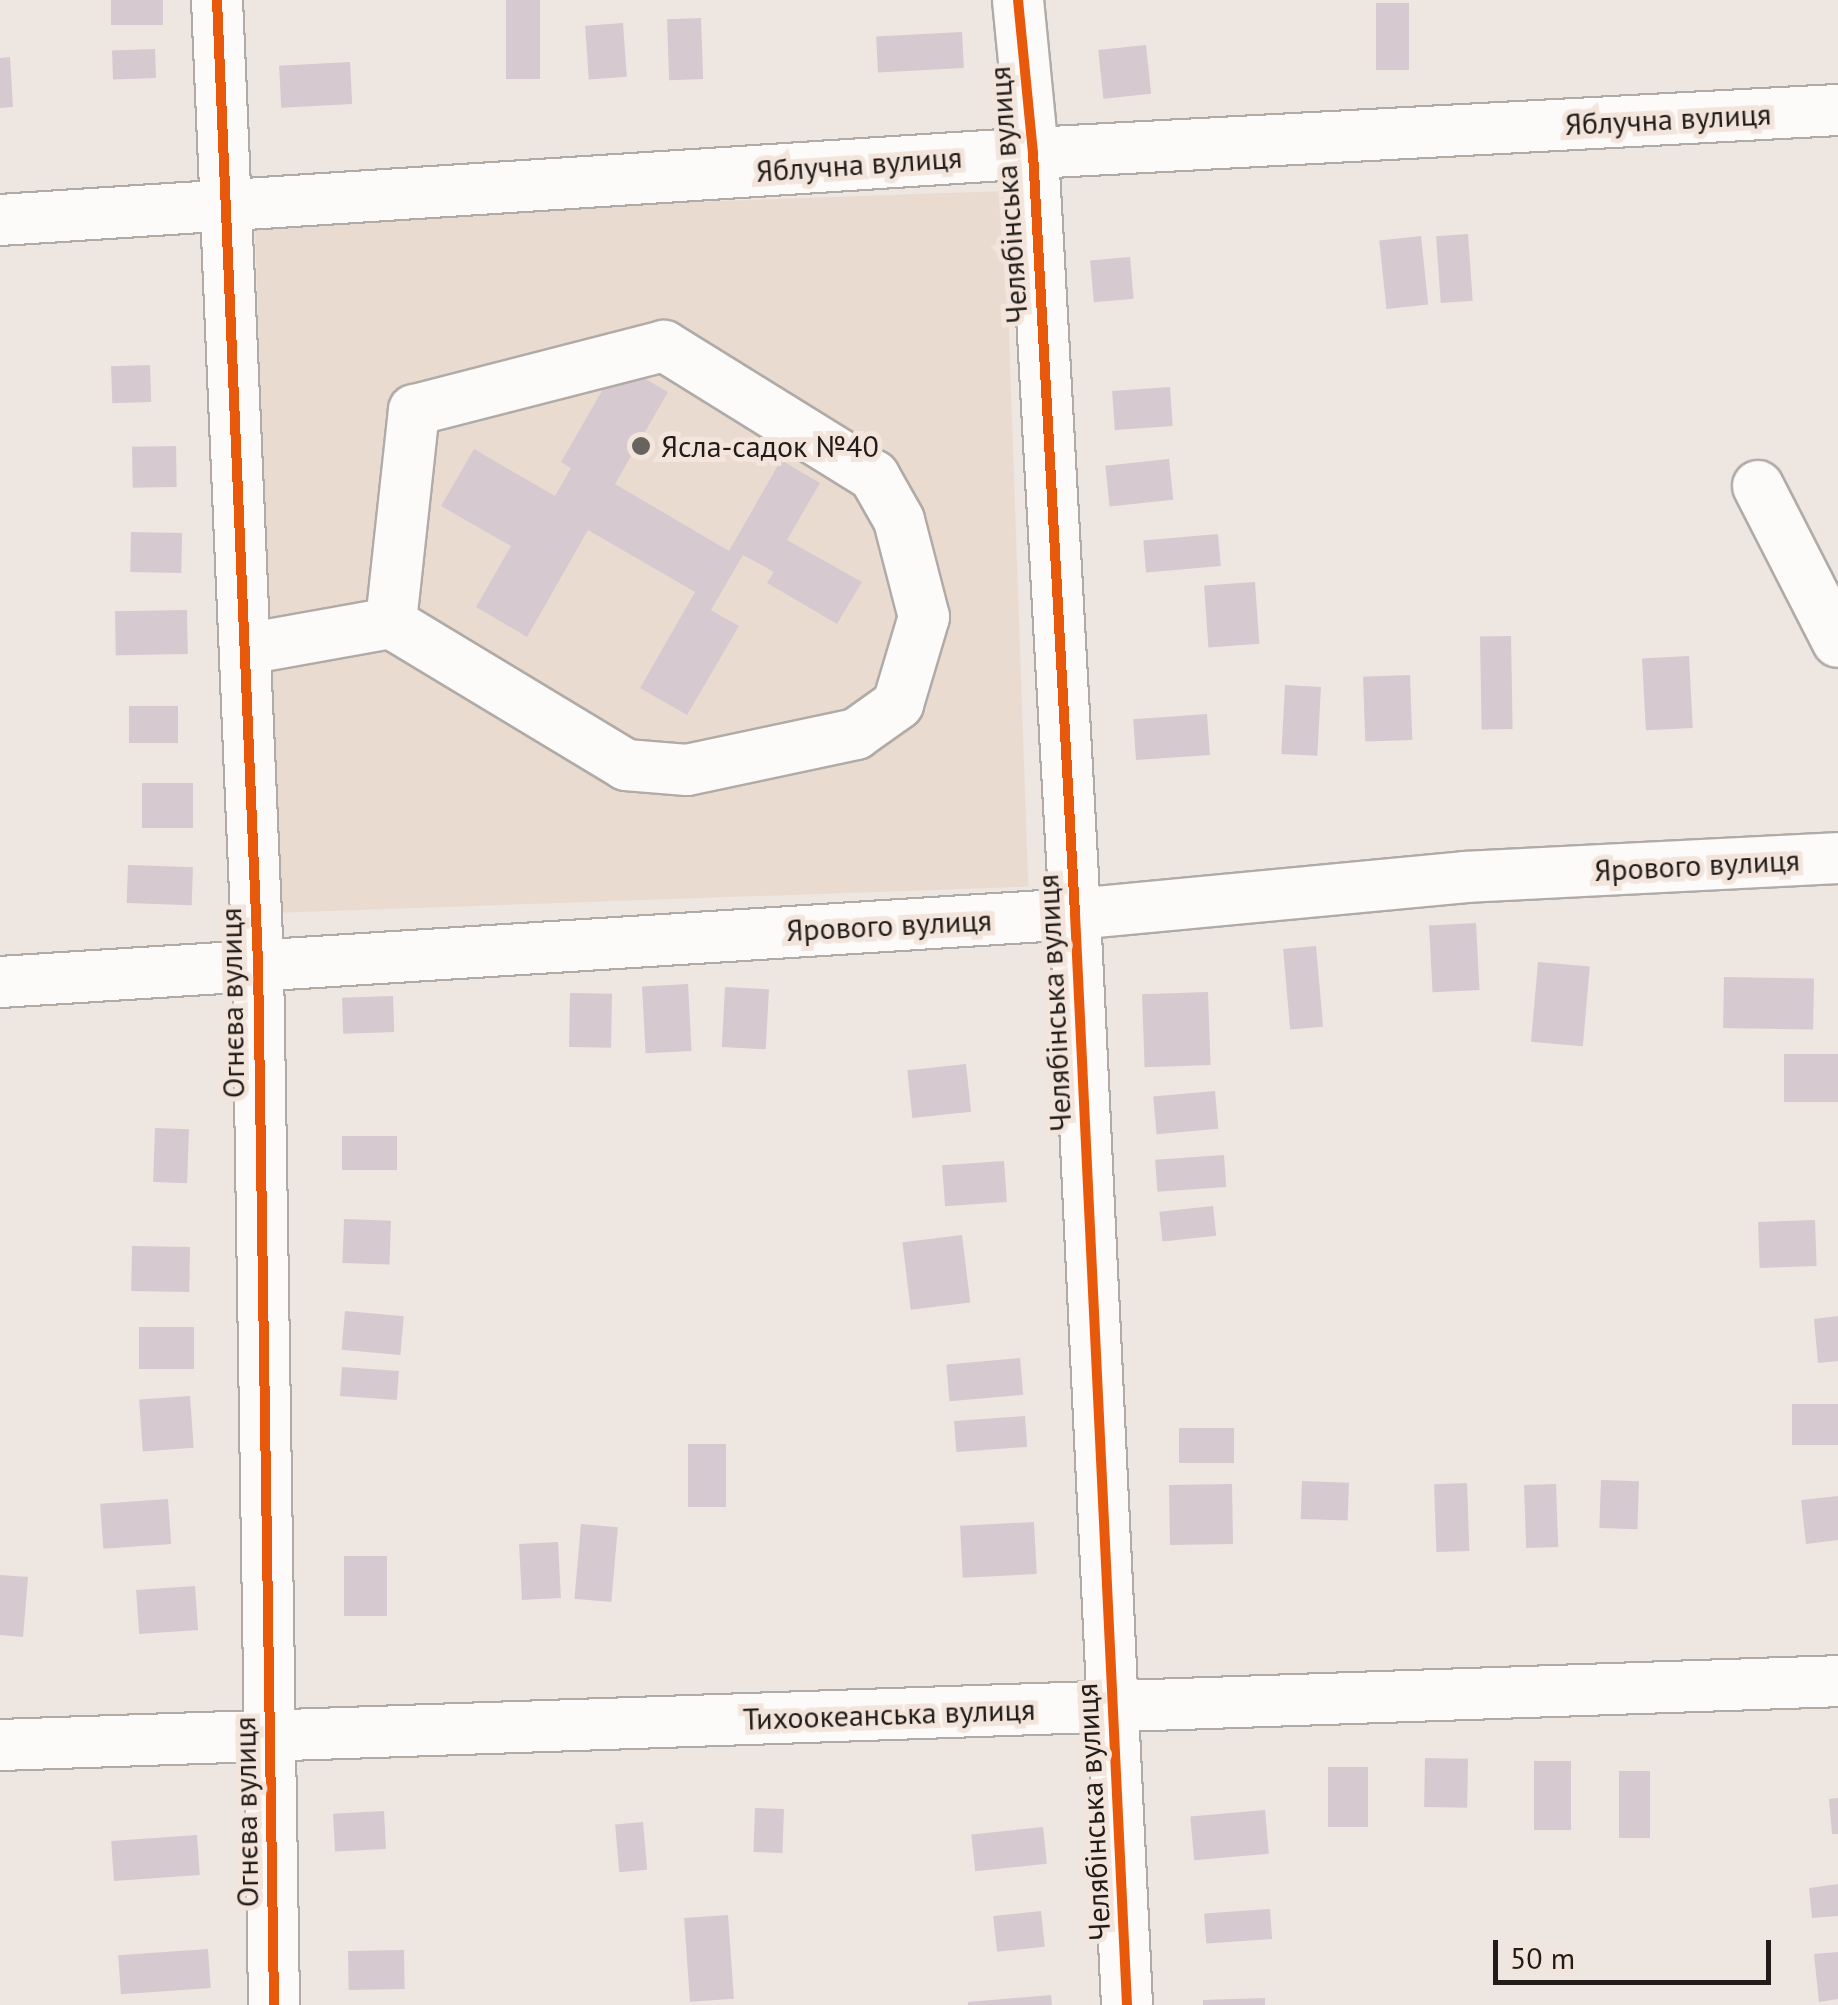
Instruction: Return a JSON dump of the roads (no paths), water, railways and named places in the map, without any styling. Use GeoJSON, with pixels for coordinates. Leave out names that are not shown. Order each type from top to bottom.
{"type":"FeatureCollection","features":[{"type":"Feature","properties":{"kind":"street","name":"Огнєва вулиця"},"geometry":{"type":"LineString","coordinates":[[217,0],[230,204],[258,962],[274,2005]]}},
{"type":"Feature","properties":{"kind":"street","name":"Челябінська вулиця"},"geometry":{"type":"LineString","coordinates":[[1018,0],[1033,152],[1075,914],[1127,2005]]}},
{"type":"Feature","properties":{"kind":"street","name":"Яблучна вулиця"},"geometry":{"type":"LineString","coordinates":[[0,220],[1033,152],[1838,110]]}},
{"type":"Feature","properties":{"kind":"street"},"geometry":{"type":"LineString","coordinates":[[246,649],[391,623],[626,766],[687,770],[856,734],[898,704],[924,617],[899,520],[874,476],[664,346],[414,410],[391,623]]}},
{"type":"Feature","properties":{"kind":"street"},"geometry":{"type":"LineString","coordinates":[[1758,486],[1838,642]]}},
{"type":"Feature","properties":{"kind":"street","name":"Ярового вулиця"},"geometry":{"type":"LineString","coordinates":[[0,982],[258,962],[1075,914],[1464,878],[1838,858]]}},
{"type":"Feature","properties":{"kind":"street","name":"Тихоокеанська вулиця"},"geometry":{"type":"LineString","coordinates":[[0,1745],[270,1740],[1113,1704],[1838,1681]]}},
{"type":"Feature","properties":{"kind":"place","name":"Ясла-садок №40"},"geometry":{"type":"Point","coordinates":[641,446]}}]}
